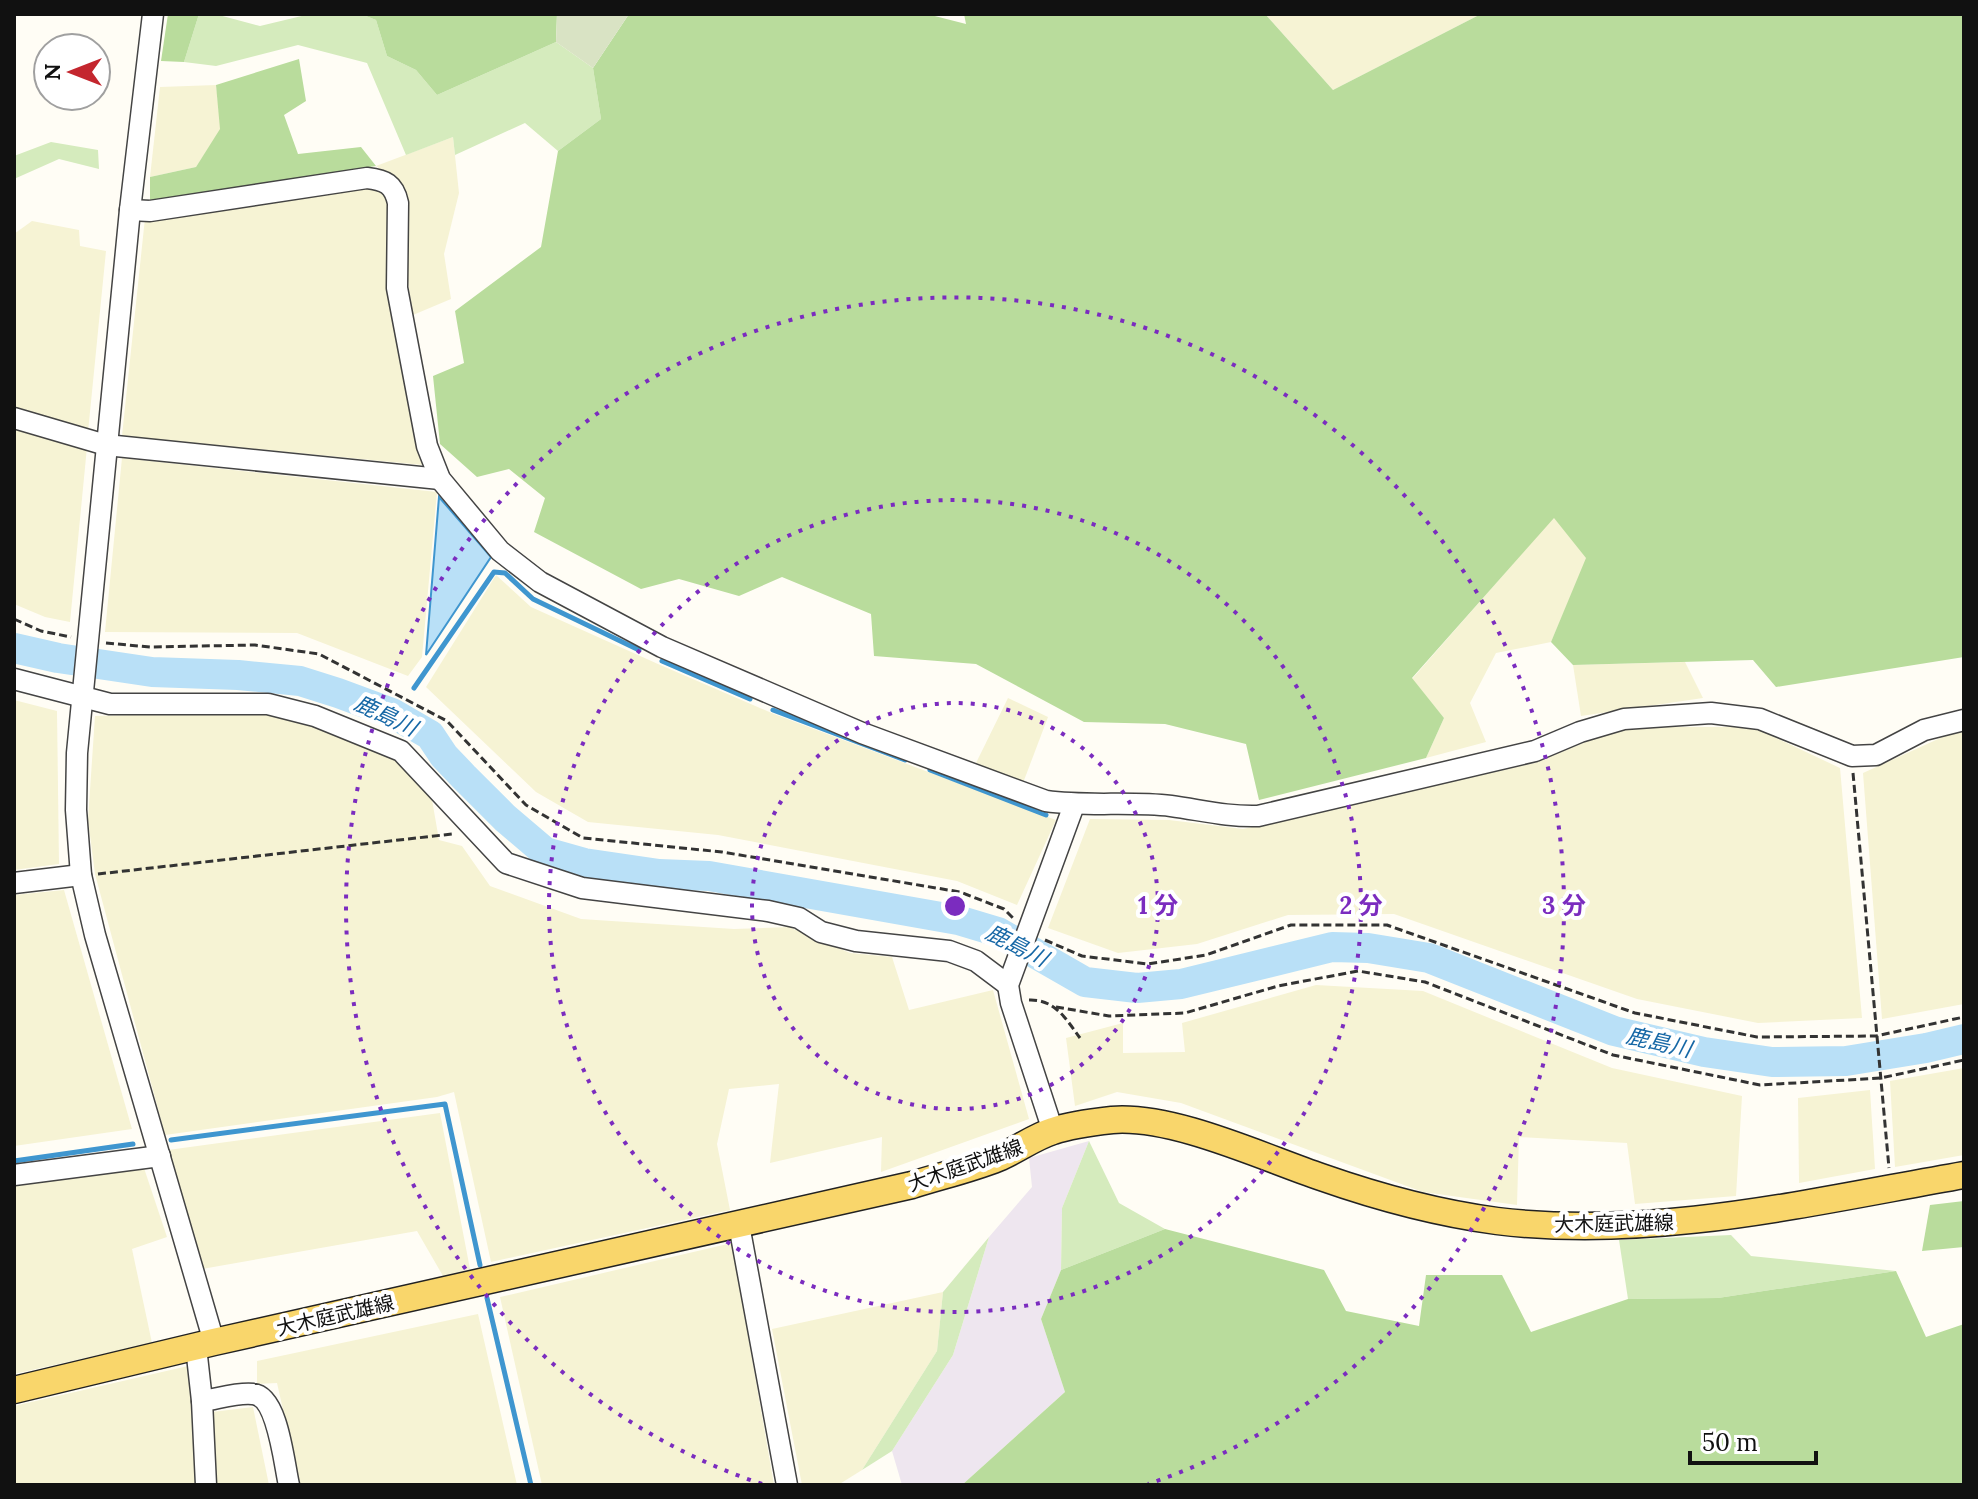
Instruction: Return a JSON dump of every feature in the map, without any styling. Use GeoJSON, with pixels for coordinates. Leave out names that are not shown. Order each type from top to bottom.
{"type":"FeatureCollection","features":[{"type":"Feature","properties":{"kind":"main road","name":"大木庭武雄線"},"geometry":{"type":"LineString","coordinates":[[14,1390],[912,1185],[997,1158],[1053,1131],[1114,1120],[1167,1125],[1323,1178],[1425,1208],[1497,1221],[1573,1226],[1675,1222],[1964,1175]]}},
{"type":"Feature","properties":{"kind":"street"},"geometry":{"type":"LineString","coordinates":[[153,14],[81,699],[76,810],[81,875],[95,935],[160,1156],[205,1345],[202,1401],[206,1485]]}},
{"type":"Feature","properties":{"kind":"street"},"geometry":{"type":"LineString","coordinates":[[130,210],[150,211],[367,178],[387,182],[396,190],[398,203],[397,288],[427,446],[440,479],[500,551],[540,582],[662,647],[862,733],[1046,801],[1074,805],[1171,806],[1230,817],[1258,816],[1535,751],[1580,732],[1624,719],[1711,713],[1760,719],[1852,756],[1876,755],[1924,730],[1964,720]]}},
{"type":"Feature","properties":{"kind":"street"},"geometry":{"type":"LineString","coordinates":[[14,418],[106,445],[416,479],[440,479]]}},
{"type":"Feature","properties":{"kind":"street"},"geometry":{"type":"LineString","coordinates":[[14,679],[81,699],[110,704],[268,704],[315,716],[401,751],[506,863],[582,888],[768,911],[799,918],[821,932],[856,941],[949,951],[976,961],[1010,988]]}},
{"type":"Feature","properties":{"kind":"street"},"geometry":{"type":"LineString","coordinates":[[1053,1131],[1010,988],[1074,805]]}},
{"type":"Feature","properties":{"kind":"street"},"geometry":{"type":"LineString","coordinates":[[14,883],[81,875]]}},
{"type":"Feature","properties":{"kind":"street"},"geometry":{"type":"LineString","coordinates":[[14,1175],[160,1156]]}},
{"type":"Feature","properties":{"kind":"street"},"geometry":{"type":"LineString","coordinates":[[739,1225],[787,1485]]}},
{"type":"Feature","properties":{"kind":"street"},"geometry":{"type":"LineString","coordinates":[[202,1401],[254,1393],[267,1400],[273,1411],[289,1485]]}},
{"type":"Feature","properties":{"kind":"path"},"geometry":{"type":"LineString","coordinates":[[14,619],[41,631],[87,641],[150,647],[255,645],[319,654],[447,721],[526,805],[583,838],[722,852],[960,892],[1004,909],[1028,932],[1082,956],[1148,964],[1206,955],[1291,925],[1387,925],[1635,1013],[1757,1037],[1876,1036],[1964,1017]]}},
{"type":"Feature","properties":{"kind":"path"},"geometry":{"type":"LineString","coordinates":[[1852,756],[1891,1187]]}},
{"type":"Feature","properties":{"kind":"path"},"geometry":{"type":"LineString","coordinates":[[81,875],[455,833]]}},
{"type":"Feature","properties":{"kind":"path"},"geometry":{"type":"LineString","coordinates":[[1010,988],[1056,1007],[1109,1016],[1185,1013],[1278,986],[1358,971],[1425,982],[1613,1055],[1760,1085],[1881,1078],[1964,1060]]}},
{"type":"Feature","properties":{"kind":"path"},"geometry":{"type":"LineString","coordinates":[[1056,1007],[1080,1038]]}},
{"type":"Feature","properties":{"kind":"shaded area"},"geometry":{"type":"Polygon","coordinates":[[[1265,14],[1481,14],[1333,90],[1265,14]]]}},
{"type":"Feature","properties":{"kind":"shaded area"},"geometry":{"type":"Polygon","coordinates":[[[216,85],[221,129],[196,167],[150,177],[160,87],[216,85]]]}},
{"type":"Feature","properties":{"kind":"shaded area"},"geometry":{"type":"Polygon","coordinates":[[[453,137],[459,193],[444,254],[451,299],[413,315],[403,249],[405,188],[376,166],[453,137]]]}},
{"type":"Feature","properties":{"kind":"shaded area"},"geometry":{"type":"Polygon","coordinates":[[[372,186],[391,199],[391,290],[423,465],[122,436],[145,218],[372,186]]]}},
{"type":"Feature","properties":{"kind":"shaded area"},"geometry":{"type":"Polygon","coordinates":[[[32,221],[79,230],[80,246],[106,251],[88,432],[14,410],[14,234],[32,221]]]}},
{"type":"Feature","properties":{"kind":"shaded area"},"geometry":{"type":"Polygon","coordinates":[[[14,425],[87,447],[70,622],[45,617],[14,604],[14,425]]]}},
{"type":"Feature","properties":{"kind":"shaded area"},"geometry":{"type":"Polygon","coordinates":[[[122,458],[437,492],[422,657],[408,676],[297,633],[105,632],[122,458]]]}},
{"type":"Feature","properties":{"kind":"shaded area"},"geometry":{"type":"Polygon","coordinates":[[[1554,517],[1587,558],[1551,642],[1496,653],[1470,703],[1486,742],[1426,758],[1444,718],[1412,679],[1554,517]]]}},
{"type":"Feature","properties":{"kind":"shaded area"},"geometry":{"type":"Polygon","coordinates":[[[496,575],[531,607],[658,664],[774,714],[1056,820],[1017,905],[957,881],[718,835],[588,822],[536,792],[426,687],[496,575]]]}},
{"type":"Feature","properties":{"kind":"shaded area"},"geometry":{"type":"Polygon","coordinates":[[[1685,662],[1703,698],[1581,716],[1573,665],[1685,662]]]}},
{"type":"Feature","properties":{"kind":"shaded area"},"geometry":{"type":"Polygon","coordinates":[[[1008,698],[1048,717],[1023,783],[976,763],[1008,698]]]}},
{"type":"Feature","properties":{"kind":"shaded area"},"geometry":{"type":"Polygon","coordinates":[[[14,700],[57,711],[59,864],[14,870],[14,700]]]}},
{"type":"Feature","properties":{"kind":"shaded area"},"geometry":{"type":"Polygon","coordinates":[[[275,711],[394,755],[431,794],[439,840],[462,846],[490,886],[581,919],[734,929],[789,927],[850,953],[892,957],[909,1010],[993,990],[1029,1119],[881,1172],[882,1137],[770,1163],[779,1084],[729,1089],[717,1144],[730,1210],[491,1262],[454,1092],[437,1097],[165,1135],[95,874],[88,820],[95,716],[275,711]]]}},
{"type":"Feature","properties":{"kind":"shaded area"},"geometry":{"type":"Polygon","coordinates":[[[1622,727],[1753,727],[1840,768],[1862,1018],[1758,1023],[1637,999],[1394,914],[1288,915],[1197,944],[1118,953],[1048,928],[1090,819],[1169,820],[1243,829],[1535,763],[1622,727]]]}},
{"type":"Feature","properties":{"kind":"shaded area"},"geometry":{"type":"Polygon","coordinates":[[[1964,732],[1964,1004],[1882,1019],[1863,773],[1947,735],[1964,732]]]}},
{"type":"Feature","properties":{"kind":"shaded area"},"geometry":{"type":"Polygon","coordinates":[[[64,890],[132,1129],[14,1146],[14,895],[64,890]]]}},
{"type":"Feature","properties":{"kind":"shaded area"},"geometry":{"type":"Polygon","coordinates":[[[1316,985],[1423,991],[1612,1068],[1742,1096],[1736,1196],[1635,1204],[1627,1143],[1519,1137],[1517,1205],[1423,1192],[1181,1103],[1117,1092],[1075,1106],[1066,1038],[1123,1023],[1123,1053],[1185,1052],[1182,1023],[1316,985]]]}},
{"type":"Feature","properties":{"kind":"shaded area"},"geometry":{"type":"Polygon","coordinates":[[[1964,1068],[1964,1155],[1895,1167],[1890,1081],[1964,1068]]]}},
{"type":"Feature","properties":{"kind":"shaded area"},"geometry":{"type":"Polygon","coordinates":[[[1870,1090],[1875,1169],[1799,1183],[1798,1098],[1870,1090]]]}},
{"type":"Feature","properties":{"kind":"shaded area"},"geometry":{"type":"Polygon","coordinates":[[[440,1113],[470,1269],[443,1276],[417,1231],[202,1269],[168,1150],[440,1113]]]}},
{"type":"Feature","properties":{"kind":"shaded area"},"geometry":{"type":"Polygon","coordinates":[[[1089,1141],[1062,1208],[1061,1270],[1041,1319],[1065,1392],[962,1485],[902,1485],[892,1451],[953,1355],[989,1237],[1032,1187],[1029,1158],[1089,1141]]]}},
{"type":"Feature","properties":{"kind":"shaded area"},"geometry":{"type":"Polygon","coordinates":[[[143,1165],[167,1237],[132,1249],[152,1343],[14,1374],[14,1183],[143,1165]]]}},
{"type":"Feature","properties":{"kind":"shaded area"},"geometry":{"type":"Polygon","coordinates":[[[732,1243],[774,1485],[542,1485],[500,1297],[732,1243]]]}},
{"type":"Feature","properties":{"kind":"shaded area"},"geometry":{"type":"Polygon","coordinates":[[[943,1292],[937,1351],[862,1470],[838,1485],[802,1485],[772,1329],[943,1292]]]}},
{"type":"Feature","properties":{"kind":"shaded area"},"geometry":{"type":"Polygon","coordinates":[[[478,1314],[517,1485],[300,1485],[277,1383],[257,1384],[257,1361],[478,1314]]]}},
{"type":"Feature","properties":{"kind":"shaded area"},"geometry":{"type":"Polygon","coordinates":[[[188,1366],[198,1485],[14,1485],[14,1406],[188,1366]]]}},
{"type":"Feature","properties":{"kind":"shaded area"},"geometry":{"type":"Polygon","coordinates":[[[253,1407],[269,1485],[215,1485],[212,1412],[253,1407]]]}},
{"type":"Feature","properties":{"kind":"green space"},"geometry":{"type":"Polygon","coordinates":[[[168,14],[199,14],[184,62],[161,61],[168,14]]]}},
{"type":"Feature","properties":{"kind":"green space"},"geometry":{"type":"Polygon","coordinates":[[[199,14],[215,14],[260,26],[310,14],[361,14],[376,20],[387,56],[416,70],[437,95],[556,42],[593,68],[601,119],[558,151],[525,123],[455,155],[453,137],[406,155],[367,63],[298,45],[216,66],[184,62],[199,14]]]}},
{"type":"Feature","properties":{"kind":"green space"},"geometry":{"type":"Polygon","coordinates":[[[361,14],[557,14],[556,42],[437,95],[416,70],[387,56],[376,20],[361,14]]]}},
{"type":"Feature","properties":{"kind":"green space"},"geometry":{"type":"Polygon","coordinates":[[[557,14],[629,14],[593,68],[556,42],[557,14]]]}},
{"type":"Feature","properties":{"kind":"green space"},"geometry":{"type":"Polygon","coordinates":[[[629,14],[927,14],[966,24],[964,14],[1265,14],[1333,90],[1481,14],[1964,14],[1964,657],[1776,687],[1753,660],[1573,665],[1551,642],[1586,558],[1554,518],[1412,678],[1444,718],[1426,758],[1259,800],[1246,744],[1165,724],[1084,722],[976,664],[874,656],[871,614],[782,577],[739,596],[679,579],[641,589],[534,532],[545,498],[509,469],[477,477],[440,444],[433,376],[464,363],[455,311],[541,247],[558,151],[601,119],[593,68],[629,14]]]}},
{"type":"Feature","properties":{"kind":"green space"},"geometry":{"type":"Polygon","coordinates":[[[299,59],[306,101],[284,115],[298,154],[361,147],[376,166],[150,203],[150,177],[196,167],[220,129],[216,85],[299,59]]]}},
{"type":"Feature","properties":{"kind":"green space"},"geometry":{"type":"Polygon","coordinates":[[[51,142],[98,150],[99,169],[59,159],[14,179],[14,156],[51,142]]]}},
{"type":"Feature","properties":{"kind":"green space"},"geometry":{"type":"Polygon","coordinates":[[[1089,1141],[1119,1203],[1165,1229],[1061,1270],[1062,1208],[1089,1141]]]}},
{"type":"Feature","properties":{"kind":"green space"},"geometry":{"type":"Polygon","coordinates":[[[1964,1201],[1964,1247],[1922,1251],[1930,1205],[1964,1201]]]}},
{"type":"Feature","properties":{"kind":"green space"},"geometry":{"type":"Polygon","coordinates":[[[1165,1229],[1324,1270],[1346,1311],[1419,1326],[1426,1275],[1502,1275],[1531,1332],[1628,1299],[1718,1298],[1896,1271],[1926,1337],[1964,1324],[1964,1485],[962,1485],[1065,1392],[1041,1319],[1061,1270],[1165,1229]]]}},
{"type":"Feature","properties":{"kind":"green space"},"geometry":{"type":"Polygon","coordinates":[[[1731,1235],[1751,1256],[1896,1271],[1718,1298],[1628,1299],[1619,1240],[1731,1235]]]}},
{"type":"Feature","properties":{"kind":"green space"},"geometry":{"type":"Polygon","coordinates":[[[989,1237],[953,1355],[892,1451],[862,1470],[937,1351],[943,1292],[989,1237]]]}},
{"type":"Feature","properties":{"kind":"water"},"geometry":{"type":"Polygon","coordinates":[[[439,497],[491,557],[426,655],[439,497]]]}},
{"type":"Feature","properties":{"kind":"waterway"},"geometry":{"type":"LineString","coordinates":[[414,688],[494,572],[505,573],[533,599],[639,650]]}},
{"type":"Feature","properties":{"kind":"waterway","name":"鹿島川"},"geometry":{"type":"LineString","coordinates":[[14,648],[152,672],[300,681],[392,713],[430,735],[464,777],[545,852],[584,863],[659,874],[709,876],[958,920],[998,932],[1085,982],[1137,988],[1181,984],[1332,947],[1368,948],[1429,958],[1614,1031],[1704,1052],[1772,1062],[1846,1061],[1964,1039]]}},
{"type":"Feature","properties":{"kind":"waterway"},"geometry":{"type":"LineString","coordinates":[[662,661],[750,699]]}},
{"type":"Feature","properties":{"kind":"waterway"},"geometry":{"type":"LineString","coordinates":[[392,713],[401,705]]}},
{"type":"Feature","properties":{"kind":"waterway"},"geometry":{"type":"LineString","coordinates":[[773,710],[905,760]]}},
{"type":"Feature","properties":{"kind":"waterway"},"geometry":{"type":"LineString","coordinates":[[930,770],[1046,815]]}},
{"type":"Feature","properties":{"kind":"waterway"},"geometry":{"type":"LineString","coordinates":[[171,1140],[445,1104],[480,1265]]}},
{"type":"Feature","properties":{"kind":"waterway"},"geometry":{"type":"LineString","coordinates":[[14,1161],[133,1144]]}},
{"type":"Feature","properties":{"kind":"waterway"},"geometry":{"type":"LineString","coordinates":[[487,1298],[531,1485]]}}]}
